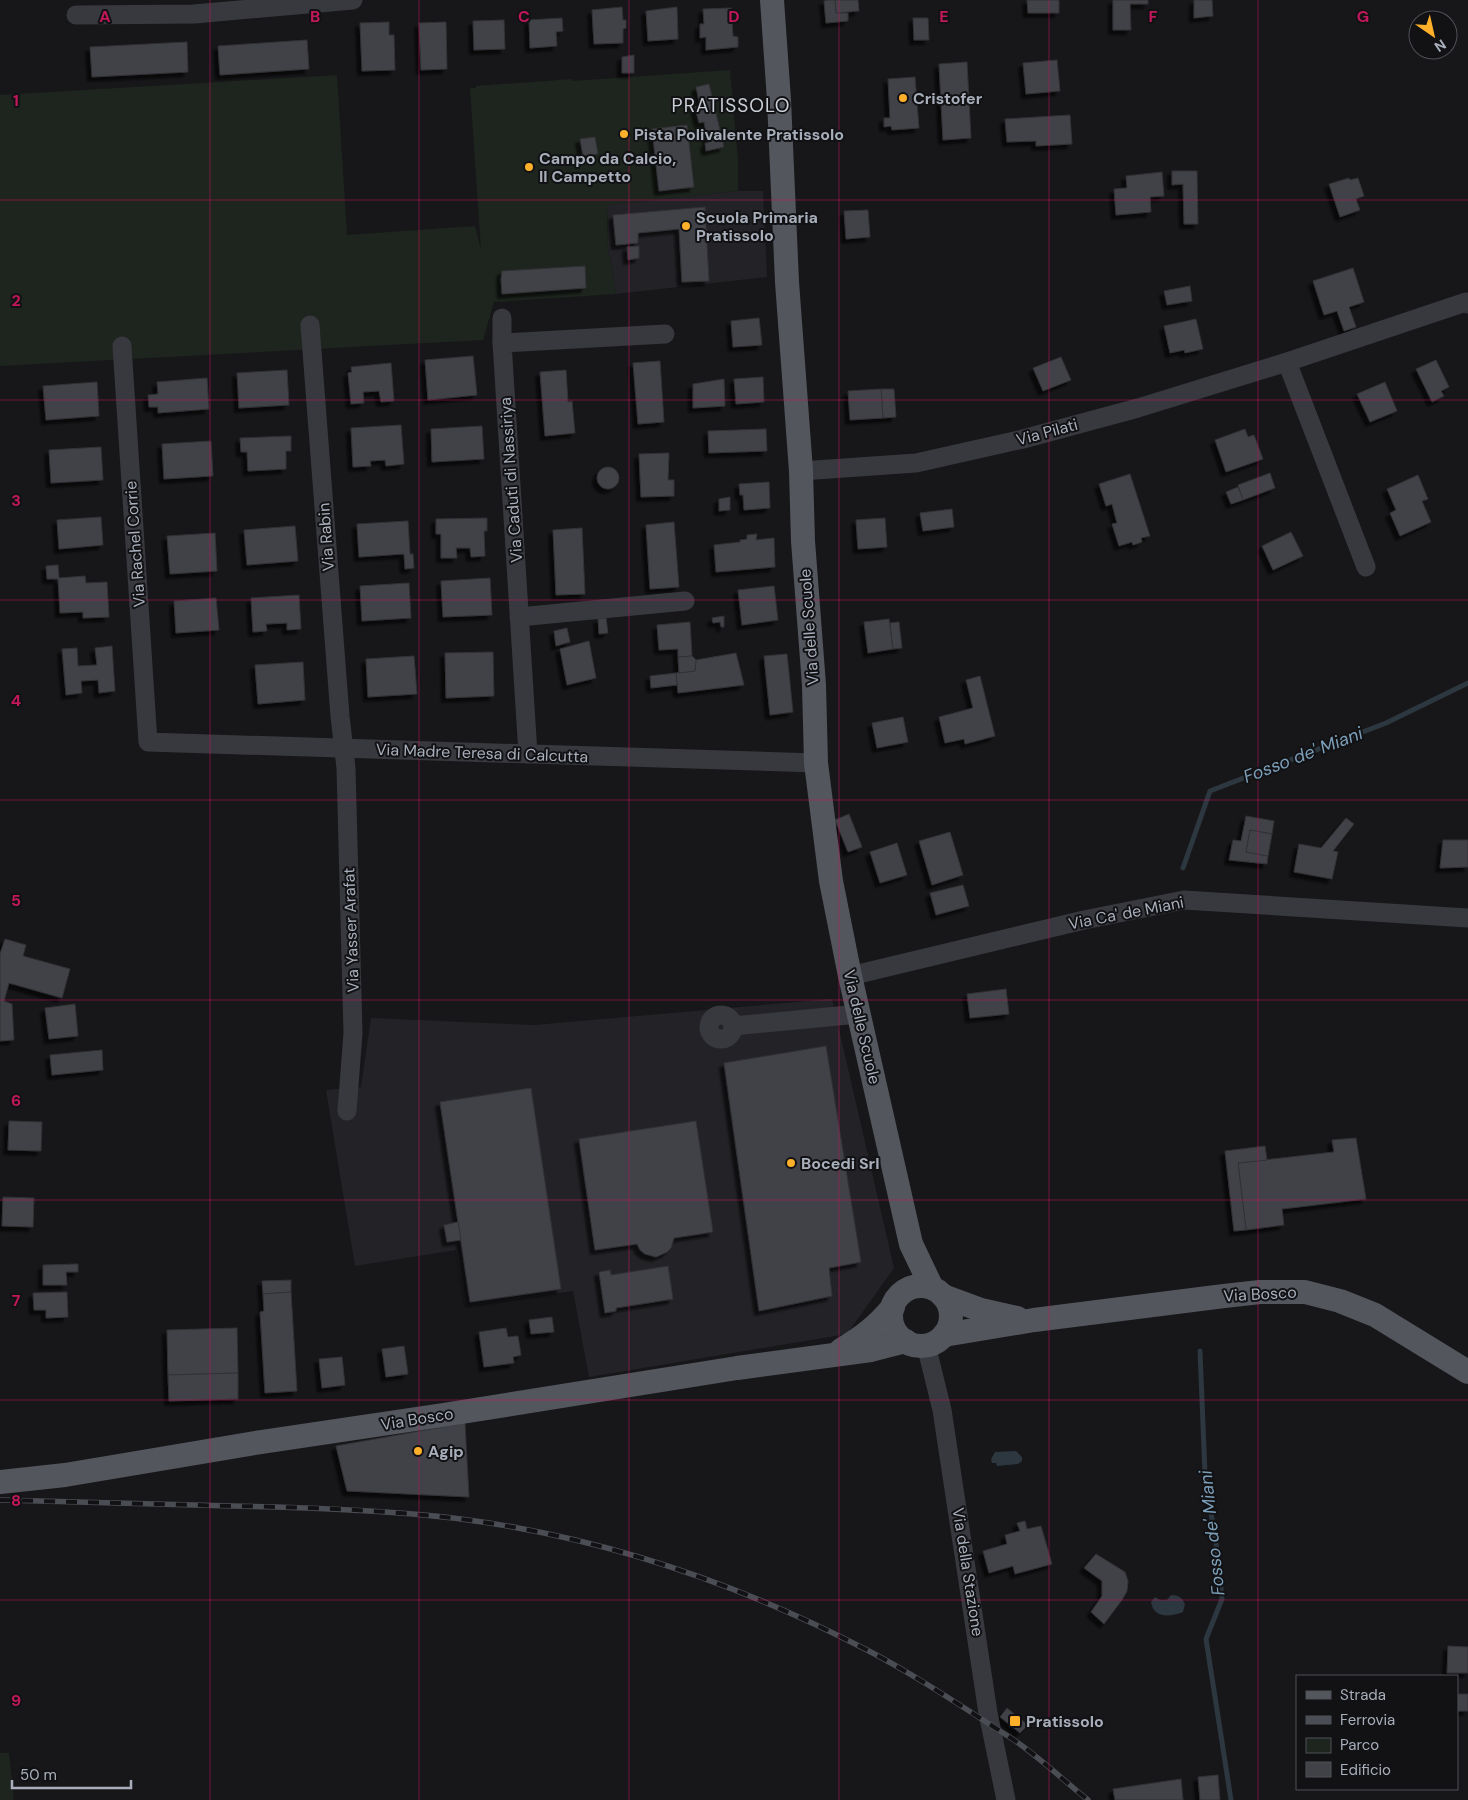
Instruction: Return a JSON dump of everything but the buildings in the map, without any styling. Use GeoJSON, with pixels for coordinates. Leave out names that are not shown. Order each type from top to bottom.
{"type":"FeatureCollection","features":[{"type":"Feature","properties":{"kind":"main road","name":"Via delle Scuole"},"geometry":{"type":"LineString","coordinates":[[772,0],[780,118],[787,282],[814,684],[816,763],[831,881],[850,976],[912,1244],[938,1292]]}},
{"type":"Feature","properties":{"kind":"main road","name":"Via delle Scuole"},"geometry":{"type":"LineString","coordinates":[[895,1302],[912,1244]]}},
{"type":"Feature","properties":{"kind":"main road","name":"Via Bosco"},"geometry":{"type":"LineString","coordinates":[[833,1355],[863,1338],[878,1325],[905,1291],[914,1286],[923,1286],[981,1310],[1034,1320]]}},
{"type":"Feature","properties":{"kind":"main road"},"geometry":{"type":"LineString","coordinates":[[895,1302],[891,1317],[898,1335],[925,1340],[949,1326],[950,1308],[938,1292]]}},
{"type":"Feature","properties":{"kind":"main road","name":"Via Bosco"},"geometry":{"type":"LineString","coordinates":[[0,1482],[65,1475],[246,1444],[737,1368],[871,1350],[1034,1320],[1260,1292],[1305,1292],[1340,1301],[1375,1315],[1468,1372]]}},
{"type":"Feature","properties":{"kind":"street"},"geometry":{"type":"LineString","coordinates":[[76,15],[194,7],[353,0]]}},
{"type":"Feature","properties":{"kind":"street","name":"Via Pilati"},"geometry":{"type":"LineString","coordinates":[[801,470],[916,464],[1023,438],[1128,410],[1287,362],[1466,302],[1468,304]]}},
{"type":"Feature","properties":{"kind":"street","name":"Via Caduti di Nassiriya"},"geometry":{"type":"LineString","coordinates":[[502,318],[528,754]]}},
{"type":"Feature","properties":{"kind":"street","name":"Via Rabin"},"geometry":{"type":"LineString","coordinates":[[310,325],[340,716],[345,748]]}},
{"type":"Feature","properties":{"kind":"street"},"geometry":{"type":"LineString","coordinates":[[502,343],[665,334]]}},
{"type":"Feature","properties":{"kind":"street","name":"Via Rachel Corrie"},"geometry":{"type":"LineString","coordinates":[[122,346],[148,742]]}},
{"type":"Feature","properties":{"kind":"street"},"geometry":{"type":"LineString","coordinates":[[1287,362],[1366,567]]}},
{"type":"Feature","properties":{"kind":"street"},"geometry":{"type":"LineString","coordinates":[[519,617],[685,600]]}},
{"type":"Feature","properties":{"kind":"street","name":"Via Madre Teresa di Calcutta"},"geometry":{"type":"LineString","coordinates":[[148,742],[816,763]]}},
{"type":"Feature","properties":{"kind":"street","name":"Via Yasser Arafat"},"geometry":{"type":"LineString","coordinates":[[345,748],[353,1033],[347,1111]]}},
{"type":"Feature","properties":{"kind":"street","name":"Via Ca' de Miani"},"geometry":{"type":"LineString","coordinates":[[850,976],[1084,920],[1184,900],[1468,918]]}},
{"type":"Feature","properties":{"kind":"street"},"geometry":{"type":"LineString","coordinates":[[733,1026],[859,1014]]}},
{"type":"Feature","properties":{"kind":"street","name":"Via della Stazione"},"geometry":{"type":"LineString","coordinates":[[925,1340],[942,1410],[988,1713],[1006,1800]]}},
{"type":"Feature","properties":{"kind":"shaded area","name":"Scuola Primaria Pratissolo"},"geometry":{"type":"Polygon","coordinates":[[[738,191],[763,191],[767,277],[616,294],[608,248],[607,205],[738,191]]]}},
{"type":"Feature","properties":{"kind":"shaded area"},"geometry":{"type":"Polygon","coordinates":[[[832,999],[894,1268],[847,1334],[589,1377],[573,1291],[465,1306],[456,1250],[355,1266],[326,1090],[361,1087],[371,1018],[534,1025],[832,999]]]}},
{"type":"Feature","properties":{"kind":"shaded area"},"geometry":{"type":"Polygon","coordinates":[[[1016,1451],[1022,1457],[1022,1461],[1018,1464],[997,1466],[996,1463],[992,1463],[991,1459],[995,1452],[1016,1451]]]}},
{"type":"Feature","properties":{"kind":"shaded area"},"geometry":{"type":"Polygon","coordinates":[[[1171,1595],[1178,1596],[1183,1600],[1185,1604],[1183,1612],[1168,1616],[1155,1611],[1151,1602],[1155,1597],[1160,1600],[1167,1600],[1171,1595]]]}},
{"type":"Feature","properties":{"kind":"green space"},"geometry":{"type":"Polygon","coordinates":[[[730,70],[738,160],[738,191],[607,205],[608,248],[616,294],[494,302],[483,340],[0,366],[0,95],[337,75],[347,235],[475,226],[481,250],[470,88],[572,79],[572,81],[730,70]]]}},
{"type":"Feature","properties":{"kind":"green space"},"geometry":{"type":"Polygon","coordinates":[[[0,1753],[9,1753],[14,1800],[0,1800],[0,1753]]]}},
{"type":"Feature","properties":{"kind":"waterway","name":"Fosso de' Miani"},"geometry":{"type":"LineString","coordinates":[[1183,868],[1210,791],[1386,723],[1468,683]]}},
{"type":"Feature","properties":{"kind":"waterway","name":"Fosso de' Miani"},"geometry":{"type":"LineString","coordinates":[[1200,1351],[1205,1474],[1218,1557],[1222,1599],[1206,1639],[1231,1800]]}},
{"type":"Feature","properties":{"kind":"railway"},"geometry":{"type":"LineString","coordinates":[[0,1500],[390,1512],[531,1530],[589,1543],[703,1578],[814,1624],[867,1650],[922,1681],[1011,1738],[1041,1760],[1088,1800]]}},
{"type":"Feature","properties":{"kind":"place","name":"Cristofer"},"geometry":{"type":"Point","coordinates":[903,98]}},
{"type":"Feature","properties":{"kind":"place","name":"Pista Polivalente Pratissolo"},"geometry":{"type":"Point","coordinates":[624,134]}},
{"type":"Feature","properties":{"kind":"place","name":"Campo da Calcio, Il Campetto"},"geometry":{"type":"Point","coordinates":[529,167]}},
{"type":"Feature","properties":{"kind":"place","name":"Scuola Primaria Pratissolo"},"geometry":{"type":"Point","coordinates":[686,226]}},
{"type":"Feature","properties":{"kind":"place","name":"Bocedi Srl"},"geometry":{"type":"Point","coordinates":[791,1163]}},
{"type":"Feature","properties":{"kind":"place","name":"Agip"},"geometry":{"type":"Point","coordinates":[418,1451]}},
{"type":"Feature","properties":{"kind":"place","name":"Pratissolo"},"geometry":{"type":"Point","coordinates":[1015,1721]}},
{"type":"Feature","properties":{"kind":"district","name":"PRATISSOLO"},"geometry":{"type":"Point","coordinates":[731,105]}}]}
